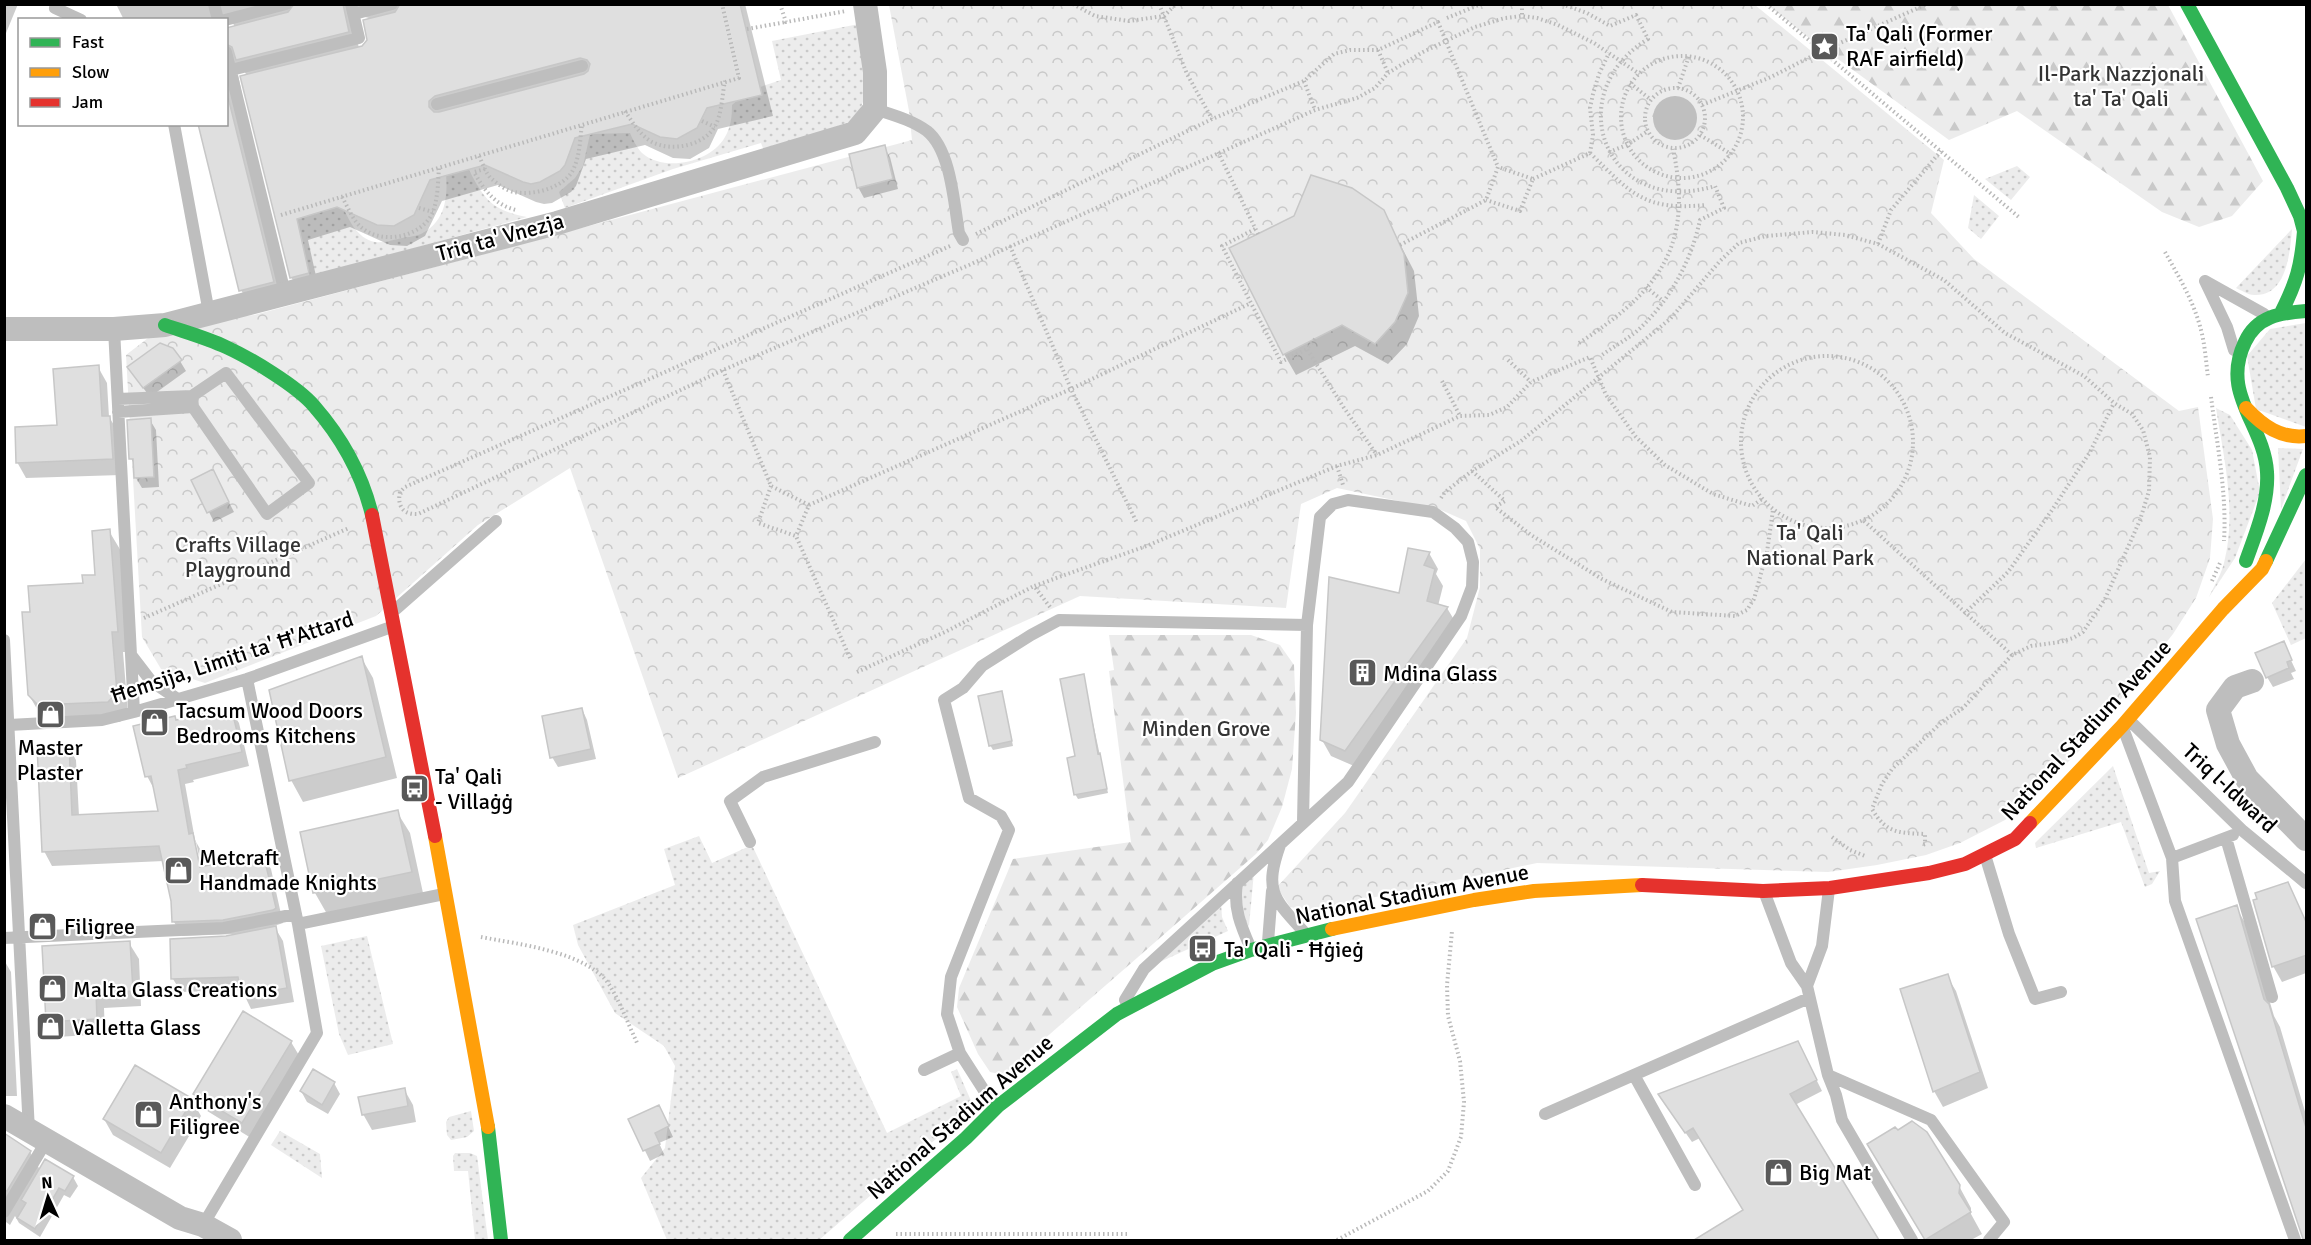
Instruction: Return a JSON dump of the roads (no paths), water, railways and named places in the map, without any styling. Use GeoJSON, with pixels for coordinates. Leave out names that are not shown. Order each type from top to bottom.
{"type":"FeatureCollection","features":[{"type":"Feature","properties":{"kind":"main road"},"geometry":{"type":"LineString","coordinates":[[2187,4],[2305,235],[2301,265],[2295,285],[2276,315]]}},
{"type":"Feature","properties":{"kind":"main road"},"geometry":{"type":"LineString","coordinates":[[2223,609],[2242,573],[2257,534],[2265,500],[2266,464],[2236,384],[2236,360],[2246,338],[2263,319],[2307,311]]}},
{"type":"Feature","properties":{"kind":"main road"},"geometry":{"type":"LineString","coordinates":[[165,325],[225,346],[267,369],[313,404],[346,449],[364,487],[377,532],[455,932],[486,1104],[501,1240]]}},
{"type":"Feature","properties":{"kind":"main road"},"geometry":{"type":"LineString","coordinates":[[2245,407],[2260,424],[2280,434],[2307,436]]}},
{"type":"Feature","properties":{"kind":"main road"},"geometry":{"type":"LineString","coordinates":[[2223,609],[2262,569],[2307,475]]}},
{"type":"Feature","properties":{"kind":"main road","name":"National Stadium Avenue"},"geometry":{"type":"LineString","coordinates":[[850,1240],[998,1106],[1117,1014],[1212,964],[1251,950],[1307,934],[1455,904],[1534,891],[1642,885],[1763,891],[1830,888],[1929,873],[1965,864],[2015,839],[2126,723],[2223,609]]}},
{"type":"Feature","properties":{"kind":"street"},"geometry":{"type":"LineString","coordinates":[[865,4],[875,72],[875,109]]}},
{"type":"Feature","properties":{"kind":"street","name":"Triq ta' Vnezja"},"geometry":{"type":"LineString","coordinates":[[4,329],[114,329],[165,325],[209,314],[557,223],[855,134],[875,109]]}},
{"type":"Feature","properties":{"kind":"street"},"geometry":{"type":"LineString","coordinates":[[2252,681],[2235,687],[2218,710],[2228,744],[2247,779],[2307,839]]}},
{"type":"Feature","properties":{"kind":"street"},"geometry":{"type":"LineString","coordinates":[[4,1116],[180,1218],[203,1225],[230,1240]]}},
{"type":"Feature","properties":{"kind":"lane"},"geometry":{"type":"LineString","coordinates":[[56,4],[55,8],[77,18]]}},
{"type":"Feature","properties":{"kind":"lane"},"geometry":{"type":"LineString","coordinates":[[228,19],[286,4]]}},
{"type":"Feature","properties":{"kind":"lane"},"geometry":{"type":"LineString","coordinates":[[231,69],[359,38],[353,9],[392,4]]}},
{"type":"Feature","properties":{"kind":"lane"},"geometry":{"type":"LineString","coordinates":[[228,59],[285,293]]}},
{"type":"Feature","properties":{"kind":"lane"},"geometry":{"type":"LineString","coordinates":[[437,104],[582,66]]}},
{"type":"Feature","properties":{"kind":"lane"},"geometry":{"type":"LineString","coordinates":[[875,109],[909,120],[928,132],[941,148],[959,233],[963,240]]}},
{"type":"Feature","properties":{"kind":"lane"},"geometry":{"type":"LineString","coordinates":[[174,126],[209,314]]}},
{"type":"Feature","properties":{"kind":"lane"},"geometry":{"type":"LineString","coordinates":[[2236,360],[2227,327],[2205,281],[2276,315]]}},
{"type":"Feature","properties":{"kind":"lane"},"geometry":{"type":"LineString","coordinates":[[114,329],[134,712]]}},
{"type":"Feature","properties":{"kind":"lane"},"geometry":{"type":"LineString","coordinates":[[118,405],[193,401],[226,373],[309,483],[267,514],[193,401]]}},
{"type":"Feature","properties":{"kind":"lane"},"geometry":{"type":"LineString","coordinates":[[1117,1014],[1144,969],[1348,783],[1461,616],[1472,587],[1473,562],[1468,542],[1455,528],[1433,512],[1348,500],[1333,504],[1320,517],[1307,625],[1303,822]]}},
{"type":"Feature","properties":{"kind":"lane"},"geometry":{"type":"LineString","coordinates":[[393,619],[496,521]]}},
{"type":"Feature","properties":{"kind":"lane","name":"Ħemsija, Limiti ta' Ħ'Attard"},"geometry":{"type":"LineString","coordinates":[[9,725],[102,720],[179,700],[247,679],[393,619]]}},
{"type":"Feature","properties":{"kind":"lane"},"geometry":{"type":"LineString","coordinates":[[998,1106],[985,1092],[960,1053],[947,1014],[951,977],[1009,830],[1001,816],[969,798],[944,700],[963,688],[982,666],[1059,620],[1307,625]]}},
{"type":"Feature","properties":{"kind":"lane"},"geometry":{"type":"LineString","coordinates":[[4,640],[18,937],[38,1136],[4,1212]]}},
{"type":"Feature","properties":{"kind":"lane"},"geometry":{"type":"LineString","coordinates":[[131,655],[151,681],[179,700]]}},
{"type":"Feature","properties":{"kind":"lane"},"geometry":{"type":"LineString","coordinates":[[203,1225],[317,1033],[297,919],[247,679]]}},
{"type":"Feature","properties":{"kind":"lane"},"geometry":{"type":"LineString","coordinates":[[2126,723],[2172,858],[2175,901],[2295,1240]]}},
{"type":"Feature","properties":{"kind":"lane","name":"Triq l-Idward"},"geometry":{"type":"LineString","coordinates":[[2126,723],[2243,831],[2307,883]]}},
{"type":"Feature","properties":{"kind":"lane"},"geometry":{"type":"LineString","coordinates":[[750,842],[730,801],[763,777],[875,742]]}},
{"type":"Feature","properties":{"kind":"lane"},"geometry":{"type":"LineString","coordinates":[[2172,858],[2243,831]]}},
{"type":"Feature","properties":{"kind":"lane"},"geometry":{"type":"LineString","coordinates":[[2226,838],[2272,997]]}},
{"type":"Feature","properties":{"kind":"lane"},"geometry":{"type":"LineString","coordinates":[[1268,945],[1271,870],[1280,844]]}},
{"type":"Feature","properties":{"kind":"lane"},"geometry":{"type":"LineString","coordinates":[[1985,854],[2009,934],[2036,999],[2061,992]]}},
{"type":"Feature","properties":{"kind":"lane"},"geometry":{"type":"LineString","coordinates":[[1237,883],[1234,900],[1251,950]]}},
{"type":"Feature","properties":{"kind":"lane"},"geometry":{"type":"LineString","coordinates":[[1272,887],[1278,903],[1307,934]]}},
{"type":"Feature","properties":{"kind":"lane"},"geometry":{"type":"LineString","coordinates":[[1545,1114],[1634,1075],[1808,992],[1822,946],[1830,888]]}},
{"type":"Feature","properties":{"kind":"lane"},"geometry":{"type":"LineString","coordinates":[[1763,891],[1791,963],[1808,992],[1828,1075],[1842,1120],[1912,1240]]}},
{"type":"Feature","properties":{"kind":"lane"},"geometry":{"type":"LineString","coordinates":[[4,938],[224,928],[297,919],[446,893]]}},
{"type":"Feature","properties":{"kind":"lane"},"geometry":{"type":"LineString","coordinates":[[924,1070],[960,1053]]}},
{"type":"Feature","properties":{"kind":"lane"},"geometry":{"type":"LineString","coordinates":[[1634,1075],[1695,1185]]}},
{"type":"Feature","properties":{"kind":"lane"},"geometry":{"type":"LineString","coordinates":[[1828,1075],[1931,1120],[2004,1221],[1989,1240]]}},
{"type":"Feature","properties":{"kind":"place","name":"Ta' Qali (Former RAF airfield)"},"geometry":{"type":"Point","coordinates":[1825,46]}},
{"type":"Feature","properties":{"kind":"place","name":"Mdina Glass"},"geometry":{"type":"Point","coordinates":[1362,673]}},
{"type":"Feature","properties":{"kind":"place","name":"Master Plaster"},"geometry":{"type":"Point","coordinates":[50,715]}},
{"type":"Feature","properties":{"kind":"place","name":"Tacsum Wood Doors Bedrooms Kitchens"},"geometry":{"type":"Point","coordinates":[155,723]}},
{"type":"Feature","properties":{"kind":"place","name":"Ta' Qali - Villaġġ"},"geometry":{"type":"Point","coordinates":[414,789]}},
{"type":"Feature","properties":{"kind":"place","name":"Metcraft Handmade Knights"},"geometry":{"type":"Point","coordinates":[178,870]}},
{"type":"Feature","properties":{"kind":"place","name":"Filigree"},"geometry":{"type":"Point","coordinates":[43,926]}},
{"type":"Feature","properties":{"kind":"place","name":"Ta' Qali - Ħġieġ"},"geometry":{"type":"Point","coordinates":[1203,949]}},
{"type":"Feature","properties":{"kind":"place","name":"Malta Glass Creations"},"geometry":{"type":"Point","coordinates":[52,989]}},
{"type":"Feature","properties":{"kind":"place","name":"Valletta Glass"},"geometry":{"type":"Point","coordinates":[51,1027]}},
{"type":"Feature","properties":{"kind":"place","name":"Anthony's Filigree"},"geometry":{"type":"Point","coordinates":[148,1114]}},
{"type":"Feature","properties":{"kind":"place","name":"Big Mat"},"geometry":{"type":"Point","coordinates":[1778,1172]}},
{"type":"Feature","properties":{"kind":"park label","name":"Il-Park Nazzjonali ta' Ta' Qali"},"geometry":{"type":"Point","coordinates":[2121,86]}},
{"type":"Feature","properties":{"kind":"park label","name":"Ta' Qali National Park"},"geometry":{"type":"Point","coordinates":[1810,544]}},
{"type":"Feature","properties":{"kind":"park label","name":"Crafts Village Playground"},"geometry":{"type":"Point","coordinates":[238,556]}},
{"type":"Feature","properties":{"kind":"park label","name":"Minden Grove"},"geometry":{"type":"Point","coordinates":[1206,728]}}]}
